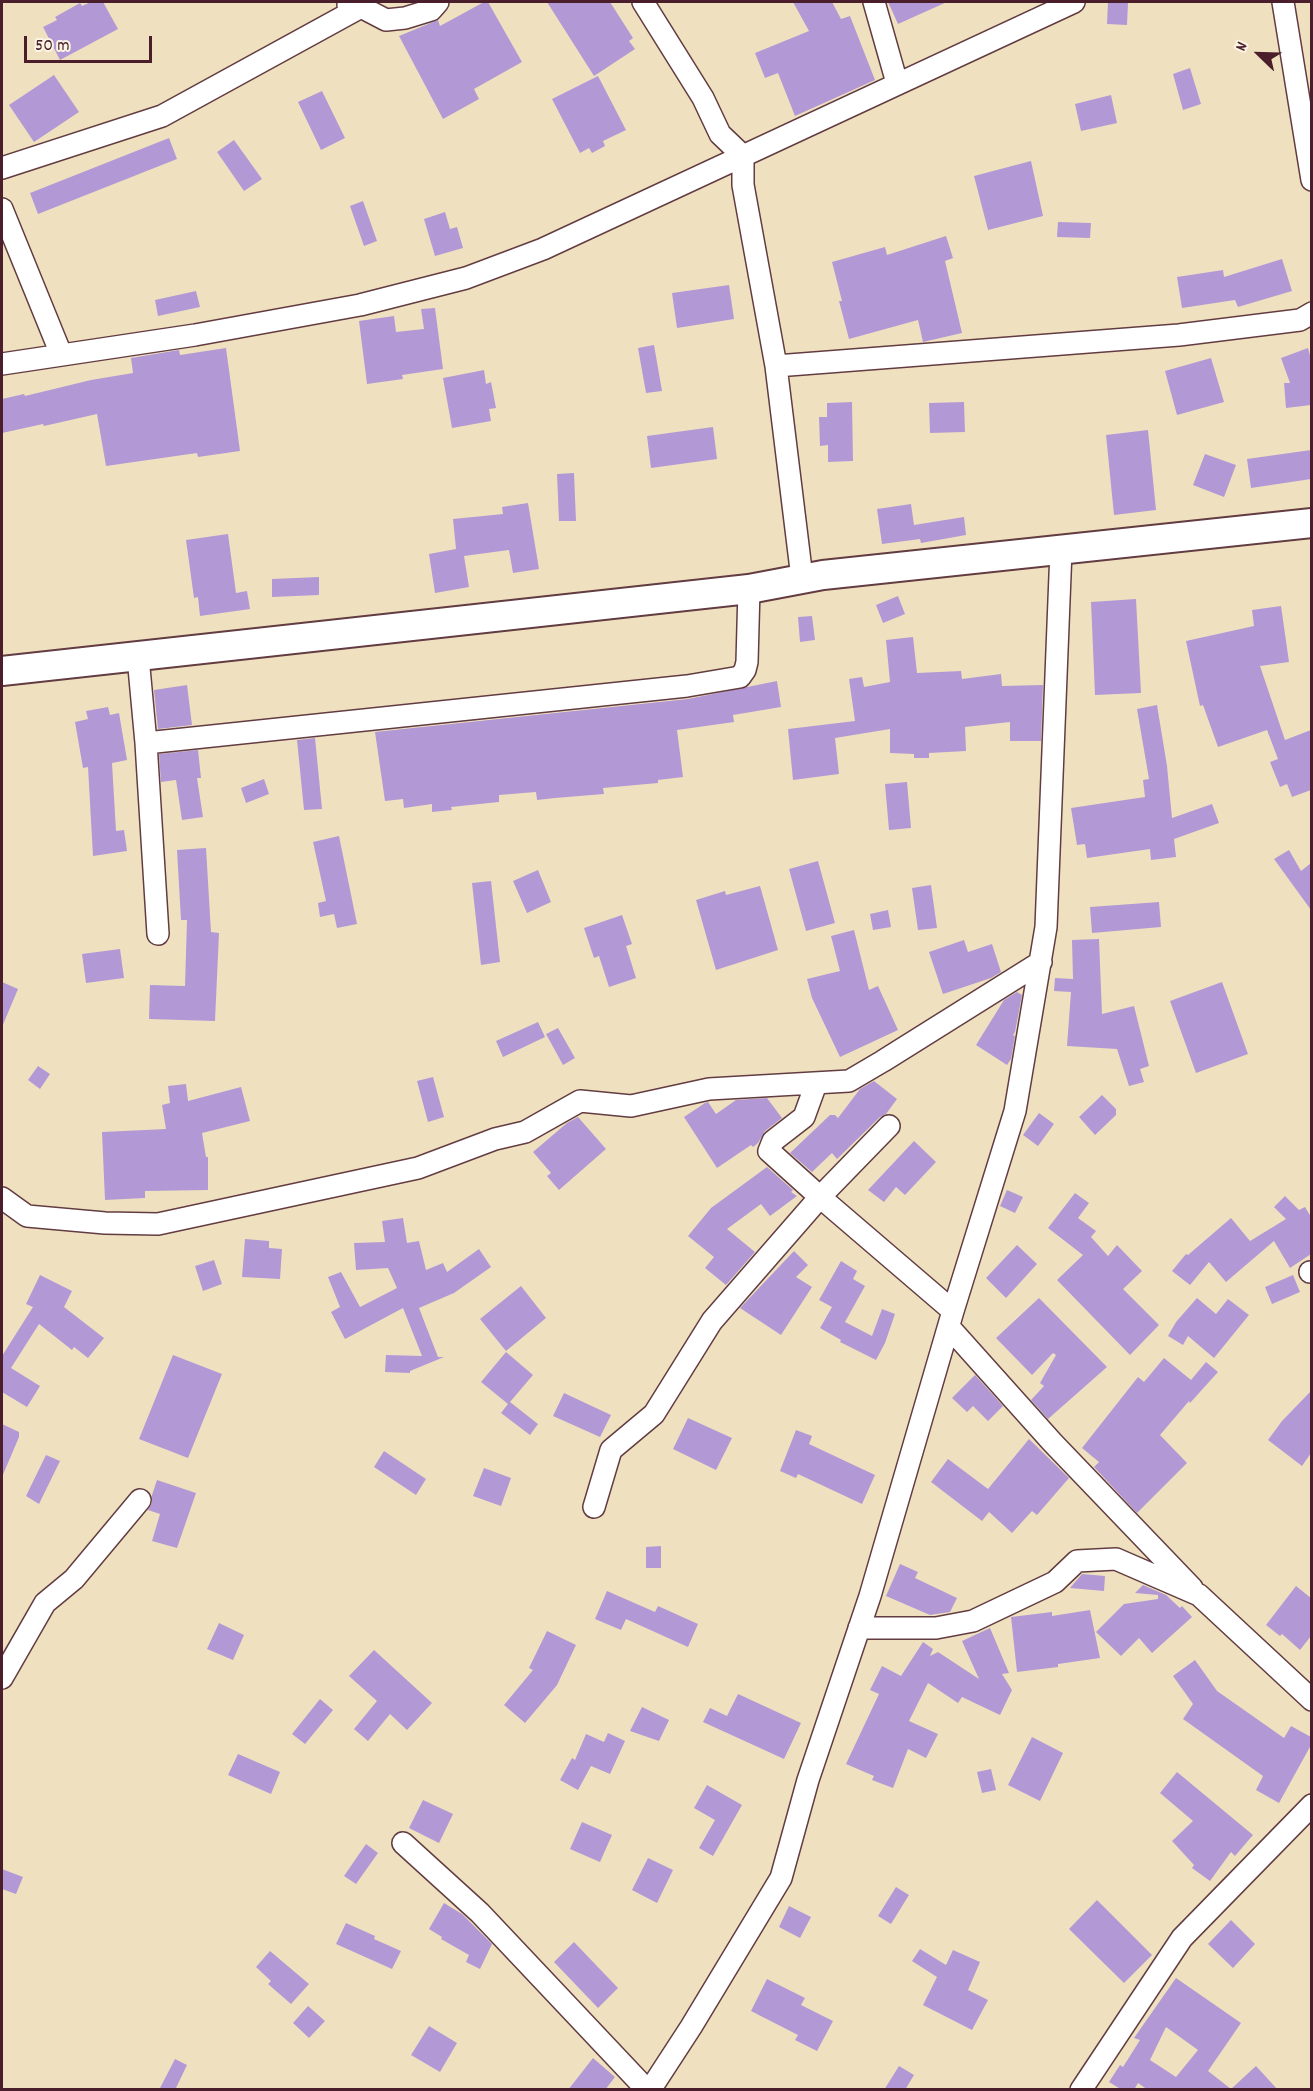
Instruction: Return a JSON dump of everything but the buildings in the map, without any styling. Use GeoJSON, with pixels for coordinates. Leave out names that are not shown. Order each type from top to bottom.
{"type":"FeatureCollection","features":[{"type":"Feature","properties":{"kind":"street"},"geometry":{"type":"LineString","coordinates":[[339,4],[361,7],[386,20],[405,18],[431,10],[438,2]]}},
{"type":"Feature","properties":{"kind":"street"},"geometry":{"type":"LineString","coordinates":[[643,2],[703,98],[720,134],[743,156],[743,185],[776,366],[802,578]]}},
{"type":"Feature","properties":{"kind":"street"},"geometry":{"type":"LineString","coordinates":[[874,2],[897,82]]}},
{"type":"Feature","properties":{"kind":"street"},"geometry":{"type":"LineString","coordinates":[[2,364],[349,307],[466,278],[543,249],[897,82],[1074,2]]}},
{"type":"Feature","properties":{"kind":"street"},"geometry":{"type":"LineString","coordinates":[[1283,2],[1311,180]]}},
{"type":"Feature","properties":{"kind":"street"},"geometry":{"type":"LineString","coordinates":[[2,168],[162,116],[361,7]]}},
{"type":"Feature","properties":{"kind":"street"},"geometry":{"type":"LineString","coordinates":[[2,209],[61,354]]}},
{"type":"Feature","properties":{"kind":"street"},"geometry":{"type":"LineString","coordinates":[[776,366],[1179,335],[1300,320],[1311,313]]}},
{"type":"Feature","properties":{"kind":"street"},"geometry":{"type":"LineString","coordinates":[[2,671],[749,589],[802,578],[1311,523]]}},
{"type":"Feature","properties":{"kind":"street"},"geometry":{"type":"LineString","coordinates":[[403,1843],[480,1913],[648,2090],[691,2027],[781,1878],[808,1780],[859,1628],[1015,1111],[1046,927],[1061,550]]}},
{"type":"Feature","properties":{"kind":"street"},"geometry":{"type":"LineString","coordinates":[[146,742],[687,686],[740,677],[747,662],[749,589]]}},
{"type":"Feature","properties":{"kind":"street"},"geometry":{"type":"LineString","coordinates":[[138,657],[146,742],[158,934]]}},
{"type":"Feature","properties":{"kind":"street"},"geometry":{"type":"LineString","coordinates":[[2,1198],[27,1216],[105,1223],[158,1224],[418,1168],[495,1140],[525,1132],[580,1101],[631,1106],[709,1089],[816,1084],[849,1080],[883,1062],[1041,962]]}},
{"type":"Feature","properties":{"kind":"street"},"geometry":{"type":"LineString","coordinates":[[816,1084],[804,1117],[773,1141],[769,1151],[951,1319],[1052,1442],[1199,1595],[1311,1700]]}},
{"type":"Feature","properties":{"kind":"street"},"geometry":{"type":"LineString","coordinates":[[594,1507],[611,1450],[654,1414],[712,1321],[820,1197],[889,1126]]}},
{"type":"Feature","properties":{"kind":"street"},"geometry":{"type":"LineString","coordinates":[[2,1678],[45,1603],[74,1579],[140,1500]]}},
{"type":"Feature","properties":{"kind":"street"},"geometry":{"type":"LineString","coordinates":[[859,1628],[936,1628],[973,1621],[1055,1582],[1077,1561],[1116,1559],[1199,1595]]}},
{"type":"Feature","properties":{"kind":"street"},"geometry":{"type":"LineString","coordinates":[[1081,2090],[1182,1938],[1311,1805]]}}]}
